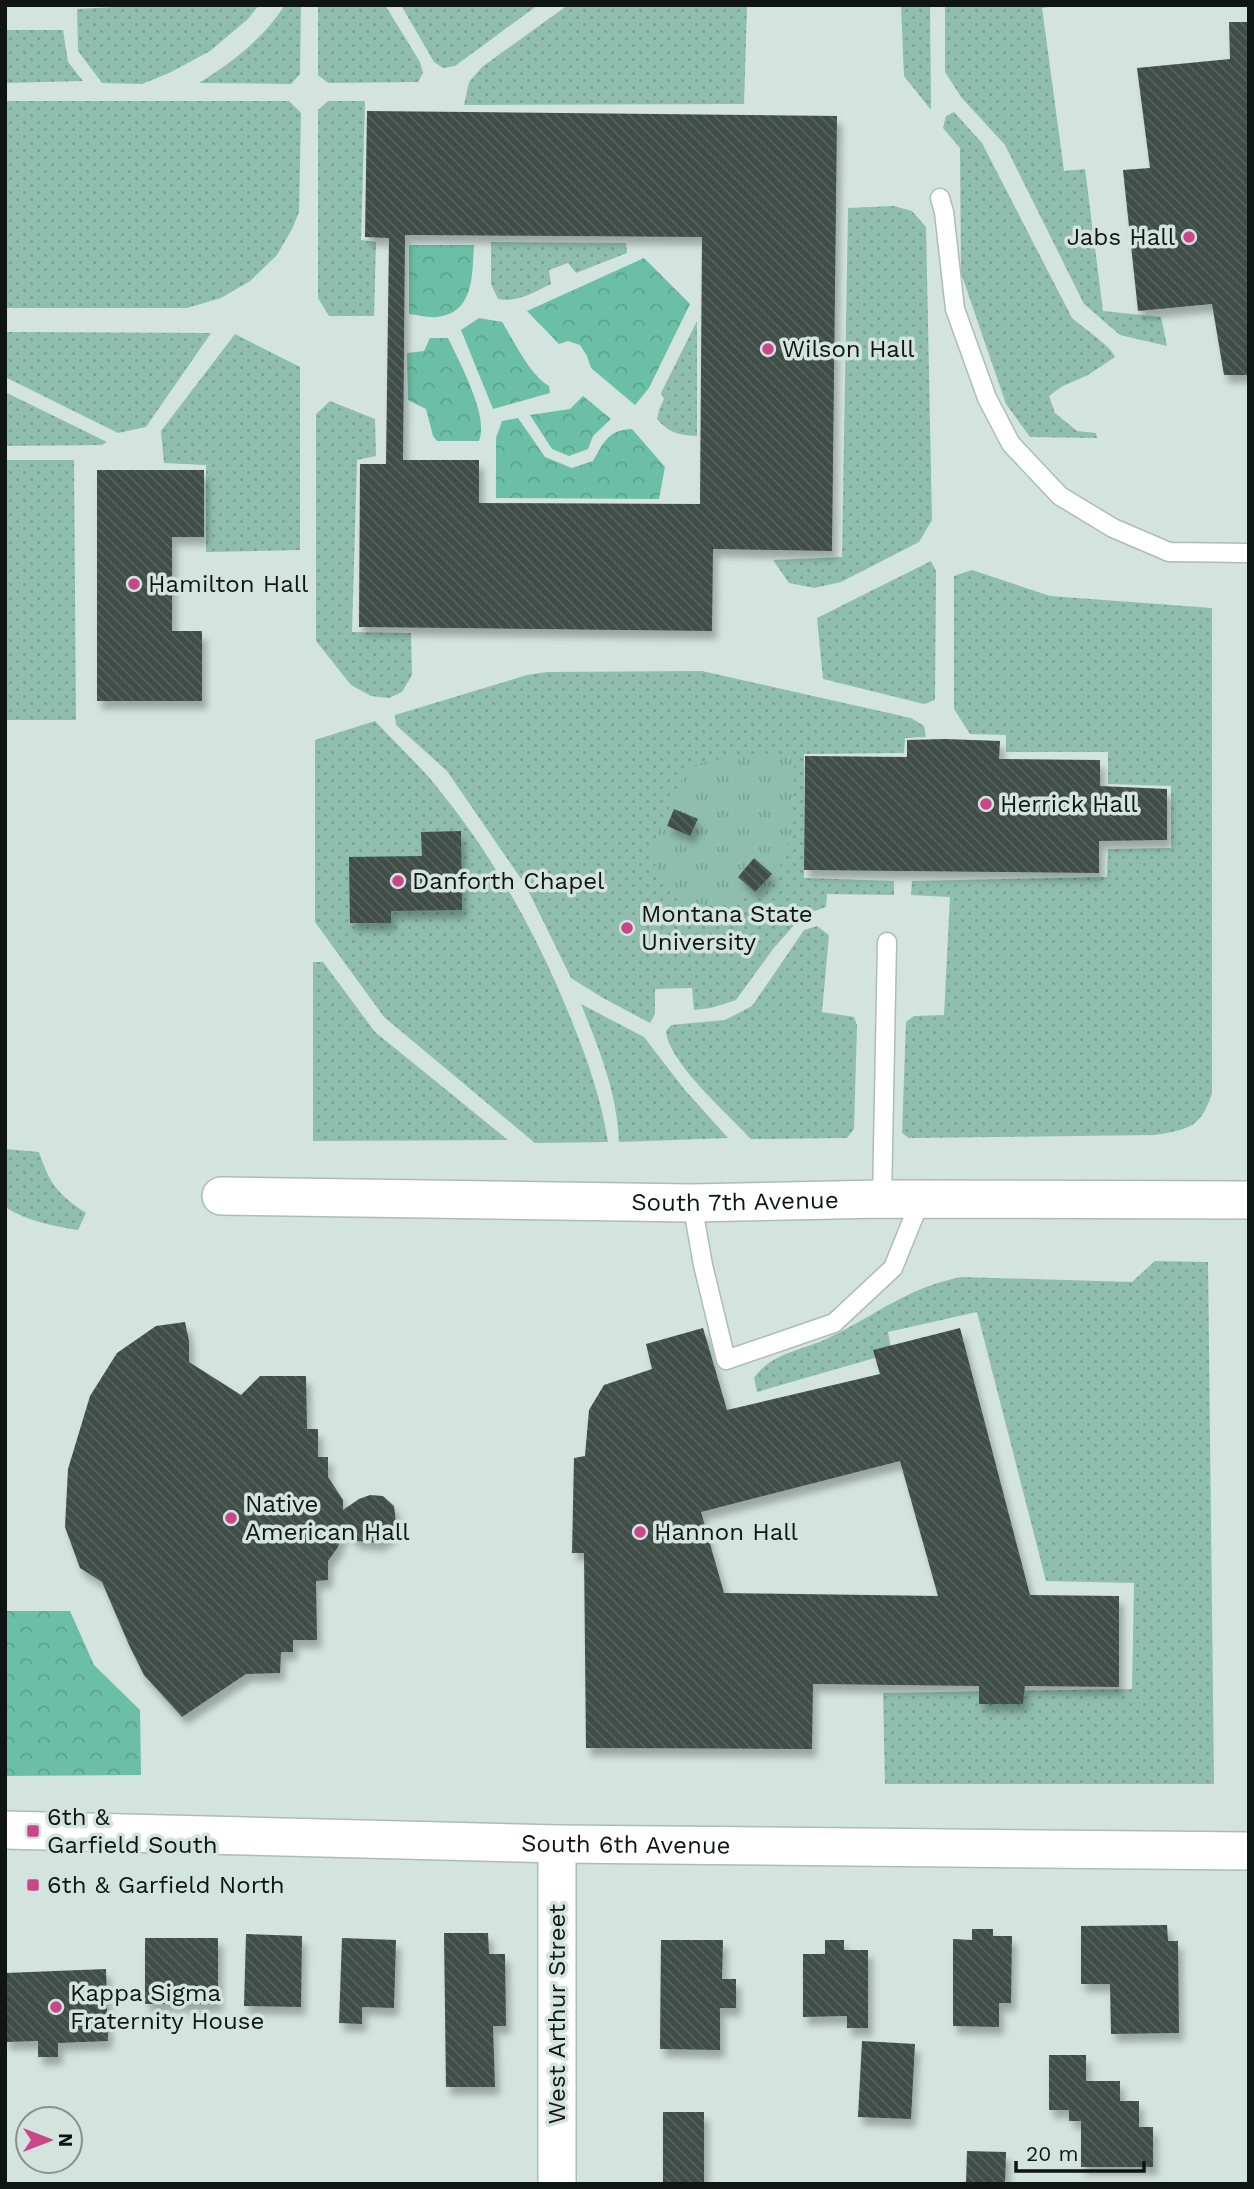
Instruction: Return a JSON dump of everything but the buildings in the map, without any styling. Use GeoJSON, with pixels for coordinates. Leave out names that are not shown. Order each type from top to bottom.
{"type":"FeatureCollection","features":[{"type":"Feature","properties":{"kind":"street","name":"South 7th Avenue"},"geometry":{"type":"LineString","coordinates":[[221,1196],[692,1203],[882,1199],[1249,1200]]}},
{"type":"Feature","properties":{"kind":"street","name":"South 6th Avenue"},"geometry":{"type":"LineString","coordinates":[[5,1830],[556,1844],[1249,1851]]}},
{"type":"Feature","properties":{"kind":"street","name":"West Arthur Street"},"geometry":{"type":"LineString","coordinates":[[556,1844],[556,2184]]}},
{"type":"Feature","properties":{"kind":"lane"},"geometry":{"type":"LineString","coordinates":[[940,198],[955,309],[987,398],[1011,444],[1060,496],[1113,528],[1169,552],[1249,553]]}},
{"type":"Feature","properties":{"kind":"lane"},"geometry":{"type":"LineString","coordinates":[[882,1199],[887,942]]}},
{"type":"Feature","properties":{"kind":"lane"},"geometry":{"type":"LineString","coordinates":[[692,1203],[703,1265],[726,1360],[834,1322],[893,1268],[921,1199]]}},
{"type":"Feature","properties":{"kind":"green space"},"geometry":{"type":"Polygon","coordinates":[[[151,5],[259,5],[248,19],[210,51],[169,73],[142,84],[102,83],[78,51],[77,9],[151,5]]]}},
{"type":"Feature","properties":{"kind":"green space"},"geometry":{"type":"Polygon","coordinates":[[[285,5],[301,5],[300,74],[291,84],[199,83],[246,49],[267,29],[285,5]]]}},
{"type":"Feature","properties":{"kind":"green space"},"geometry":{"type":"Polygon","coordinates":[[[318,5],[385,5],[420,62],[423,73],[418,82],[328,83],[318,75],[318,5]]]}},
{"type":"Feature","properties":{"kind":"green space"},"geometry":{"type":"Polygon","coordinates":[[[401,5],[538,5],[455,66],[443,68],[434,62],[401,5]]]}},
{"type":"Feature","properties":{"kind":"green space"},"geometry":{"type":"Polygon","coordinates":[[[568,5],[747,5],[744,104],[464,105],[469,82],[482,67],[568,5]]]}},
{"type":"Feature","properties":{"kind":"green space"},"geometry":{"type":"Polygon","coordinates":[[[901,5],[930,5],[931,110],[904,76],[901,5]]]}},
{"type":"Feature","properties":{"kind":"green space"},"geometry":{"type":"Polygon","coordinates":[[[945,5],[1062,5],[1042,8],[1064,171],[1085,169],[1103,311],[1161,317],[1167,346],[1120,335],[1084,304],[1005,145],[961,97],[945,72],[945,5]]]}},
{"type":"Feature","properties":{"kind":"green space"},"geometry":{"type":"Polygon","coordinates":[[[5,30],[63,30],[68,62],[83,81],[5,83],[5,30]]]}},
{"type":"Feature","properties":{"kind":"green space"},"geometry":{"type":"Polygon","coordinates":[[[5,101],[289,101],[301,113],[299,212],[277,255],[250,281],[221,298],[187,308],[5,308],[5,101]]]}},
{"type":"Feature","properties":{"kind":"green space"},"geometry":{"type":"Polygon","coordinates":[[[328,101],[365,101],[361,240],[376,242],[374,316],[329,316],[318,298],[318,110],[328,101]]]}},
{"type":"Feature","properties":{"kind":"green space"},"geometry":{"type":"Polygon","coordinates":[[[954,112],[982,143],[1072,318],[1102,342],[1115,357],[1049,396],[1055,413],[1077,431],[1096,433],[1097,438],[1030,437],[1006,404],[961,273],[960,148],[943,128],[946,116],[954,112]]]}},
{"type":"Feature","properties":{"kind":"green space"},"geometry":{"type":"Polygon","coordinates":[[[894,206],[912,211],[926,227],[932,520],[919,542],[841,582],[814,588],[789,583],[773,560],[842,557],[848,208],[894,206]]]}},
{"type":"Feature","properties":{"kind":"green space"},"geometry":{"type":"Polygon","coordinates":[[[491,242],[626,243],[627,253],[576,273],[568,263],[549,270],[551,284],[525,296],[505,300],[498,299],[491,284],[491,242]]]}},
{"type":"Feature","properties":{"kind":"green space"},"geometry":{"type":"Polygon","coordinates":[[[409,245],[474,245],[469,290],[459,308],[437,317],[409,314],[409,245]]]}},
{"type":"Feature","properties":{"kind":"green space"},"geometry":{"type":"Polygon","coordinates":[[[644,258],[690,304],[649,388],[635,405],[591,368],[580,345],[568,341],[559,344],[527,311],[644,258]]]}},
{"type":"Feature","properties":{"kind":"green space"},"geometry":{"type":"Polygon","coordinates":[[[479,318],[502,322],[529,366],[549,386],[550,393],[493,409],[461,330],[479,318]]]}},
{"type":"Feature","properties":{"kind":"green space"},"geometry":{"type":"Polygon","coordinates":[[[697,321],[697,436],[675,432],[657,419],[664,399],[661,393],[697,321]]]}},
{"type":"Feature","properties":{"kind":"green space"},"geometry":{"type":"Polygon","coordinates":[[[5,332],[211,333],[146,427],[118,433],[5,377],[5,332]]]}},
{"type":"Feature","properties":{"kind":"green space"},"geometry":{"type":"Polygon","coordinates":[[[235,334],[300,367],[300,550],[206,552],[206,465],[164,463],[161,431],[235,334]]]}},
{"type":"Feature","properties":{"kind":"green space"},"geometry":{"type":"Polygon","coordinates":[[[430,338],[448,338],[459,361],[477,404],[481,431],[479,441],[437,441],[433,436],[426,409],[408,400],[407,353],[424,351],[430,338]]]}},
{"type":"Feature","properties":{"kind":"green space"},"geometry":{"type":"Polygon","coordinates":[[[5,392],[107,442],[102,445],[5,446],[5,392]]]}},
{"type":"Feature","properties":{"kind":"green space"},"geometry":{"type":"Polygon","coordinates":[[[583,396],[611,419],[593,436],[588,449],[569,456],[552,449],[530,415],[570,409],[583,396]]]}},
{"type":"Feature","properties":{"kind":"green space"},"geometry":{"type":"Polygon","coordinates":[[[330,401],[375,419],[376,456],[357,460],[352,632],[411,633],[412,675],[402,692],[389,698],[371,696],[351,685],[316,641],[316,414],[330,401]]]}},
{"type":"Feature","properties":{"kind":"green space"},"geometry":{"type":"Polygon","coordinates":[[[518,418],[545,457],[572,468],[593,461],[612,435],[632,429],[665,467],[659,499],[496,498],[496,438],[502,421],[518,418]]]}},
{"type":"Feature","properties":{"kind":"green space"},"geometry":{"type":"Polygon","coordinates":[[[5,460],[74,460],[76,720],[5,720],[5,460]]]}},
{"type":"Feature","properties":{"kind":"green space"},"geometry":{"type":"Polygon","coordinates":[[[931,561],[936,571],[935,700],[924,704],[823,679],[817,618],[931,561]]]}},
{"type":"Feature","properties":{"kind":"green space"},"geometry":{"type":"Polygon","coordinates":[[[972,570],[1050,596],[1212,608],[1212,1093],[1198,1120],[1177,1131],[1155,1135],[909,1138],[902,1133],[906,1022],[914,1016],[944,1015],[950,897],[911,895],[912,881],[1107,877],[1108,849],[1171,848],[1171,786],[1108,784],[1108,752],[1006,752],[1006,735],[970,734],[954,709],[954,576],[972,570]]]}},
{"type":"Feature","properties":{"kind":"green space"},"geometry":{"type":"Polygon","coordinates":[[[702,671],[911,718],[924,726],[926,737],[905,738],[904,753],[804,754],[804,878],[894,881],[894,895],[827,894],[826,907],[803,915],[773,949],[736,1000],[694,1010],[692,988],[655,989],[655,1014],[650,1023],[571,978],[526,886],[447,771],[396,725],[395,715],[527,675],[547,672],[702,671]]]}},
{"type":"Feature","properties":{"kind":"green space"},"geometry":{"type":"Polygon","coordinates":[[[375,721],[419,767],[464,822],[501,877],[533,934],[579,1039],[598,1096],[608,1142],[535,1143],[384,1017],[315,922],[315,740],[375,721]]]}},
{"type":"Feature","properties":{"kind":"green space"},"geometry":{"type":"Polygon","coordinates":[[[741,755],[795,755],[792,831],[780,868],[765,893],[712,906],[680,901],[649,857],[658,832],[684,776],[700,763],[741,755]]]}},
{"type":"Feature","properties":{"kind":"green space"},"geometry":{"type":"Polygon","coordinates":[[[817,926],[829,935],[822,1012],[854,1017],[857,1025],[854,1129],[847,1138],[751,1139],[688,1072],[669,1044],[666,1031],[671,1025],[725,1020],[752,1006],[804,930],[817,926]]]}},
{"type":"Feature","properties":{"kind":"green space"},"geometry":{"type":"Polygon","coordinates":[[[313,962],[323,962],[375,1032],[508,1140],[313,1141],[313,962]]]}},
{"type":"Feature","properties":{"kind":"green space"},"geometry":{"type":"Polygon","coordinates":[[[581,1004],[644,1037],[684,1089],[728,1138],[619,1142],[611,1088],[581,1004]]]}},
{"type":"Feature","properties":{"kind":"green space"},"geometry":{"type":"Polygon","coordinates":[[[5,1149],[39,1152],[56,1188],[86,1213],[78,1230],[50,1225],[5,1207],[5,1149]]]}},
{"type":"Feature","properties":{"kind":"green space"},"geometry":{"type":"Polygon","coordinates":[[[1155,1261],[1208,1262],[1214,1784],[885,1784],[883,1693],[1132,1689],[1134,1583],[1046,1581],[977,1312],[888,1332],[892,1353],[757,1392],[754,1378],[768,1363],[777,1358],[824,1340],[899,1299],[941,1282],[961,1277],[1132,1282],[1155,1261]]]}},
{"type":"Feature","properties":{"kind":"green space"},"geometry":{"type":"Polygon","coordinates":[[[5,1611],[70,1611],[94,1665],[140,1710],[141,1775],[5,1776],[5,1611]]]}},
{"type":"Feature","properties":{"kind":"place","name":"Jabs Hall"},"geometry":{"type":"Point","coordinates":[1189,237]}},
{"type":"Feature","properties":{"kind":"place","name":"Wilson Hall"},"geometry":{"type":"Point","coordinates":[768,349]}},
{"type":"Feature","properties":{"kind":"place","name":"Hamilton Hall"},"geometry":{"type":"Point","coordinates":[134,584]}},
{"type":"Feature","properties":{"kind":"place","name":"Herrick Hall"},"geometry":{"type":"Point","coordinates":[986,804]}},
{"type":"Feature","properties":{"kind":"place","name":"Danforth Chapel"},"geometry":{"type":"Point","coordinates":[398,881]}},
{"type":"Feature","properties":{"kind":"place","name":"Montana State University"},"geometry":{"type":"Point","coordinates":[627,928]}},
{"type":"Feature","properties":{"kind":"place","name":"Native American Hall"},"geometry":{"type":"Point","coordinates":[231,1518]}},
{"type":"Feature","properties":{"kind":"place","name":"Hannon Hall"},"geometry":{"type":"Point","coordinates":[640,1532]}},
{"type":"Feature","properties":{"kind":"place","name":"6th & Garfield South"},"geometry":{"type":"Point","coordinates":[33,1831]}},
{"type":"Feature","properties":{"kind":"place","name":"6th & Garfield North"},"geometry":{"type":"Point","coordinates":[33,1885]}},
{"type":"Feature","properties":{"kind":"place","name":"Kappa Sigma Fraternity House"},"geometry":{"type":"Point","coordinates":[56,2007]}}]}
